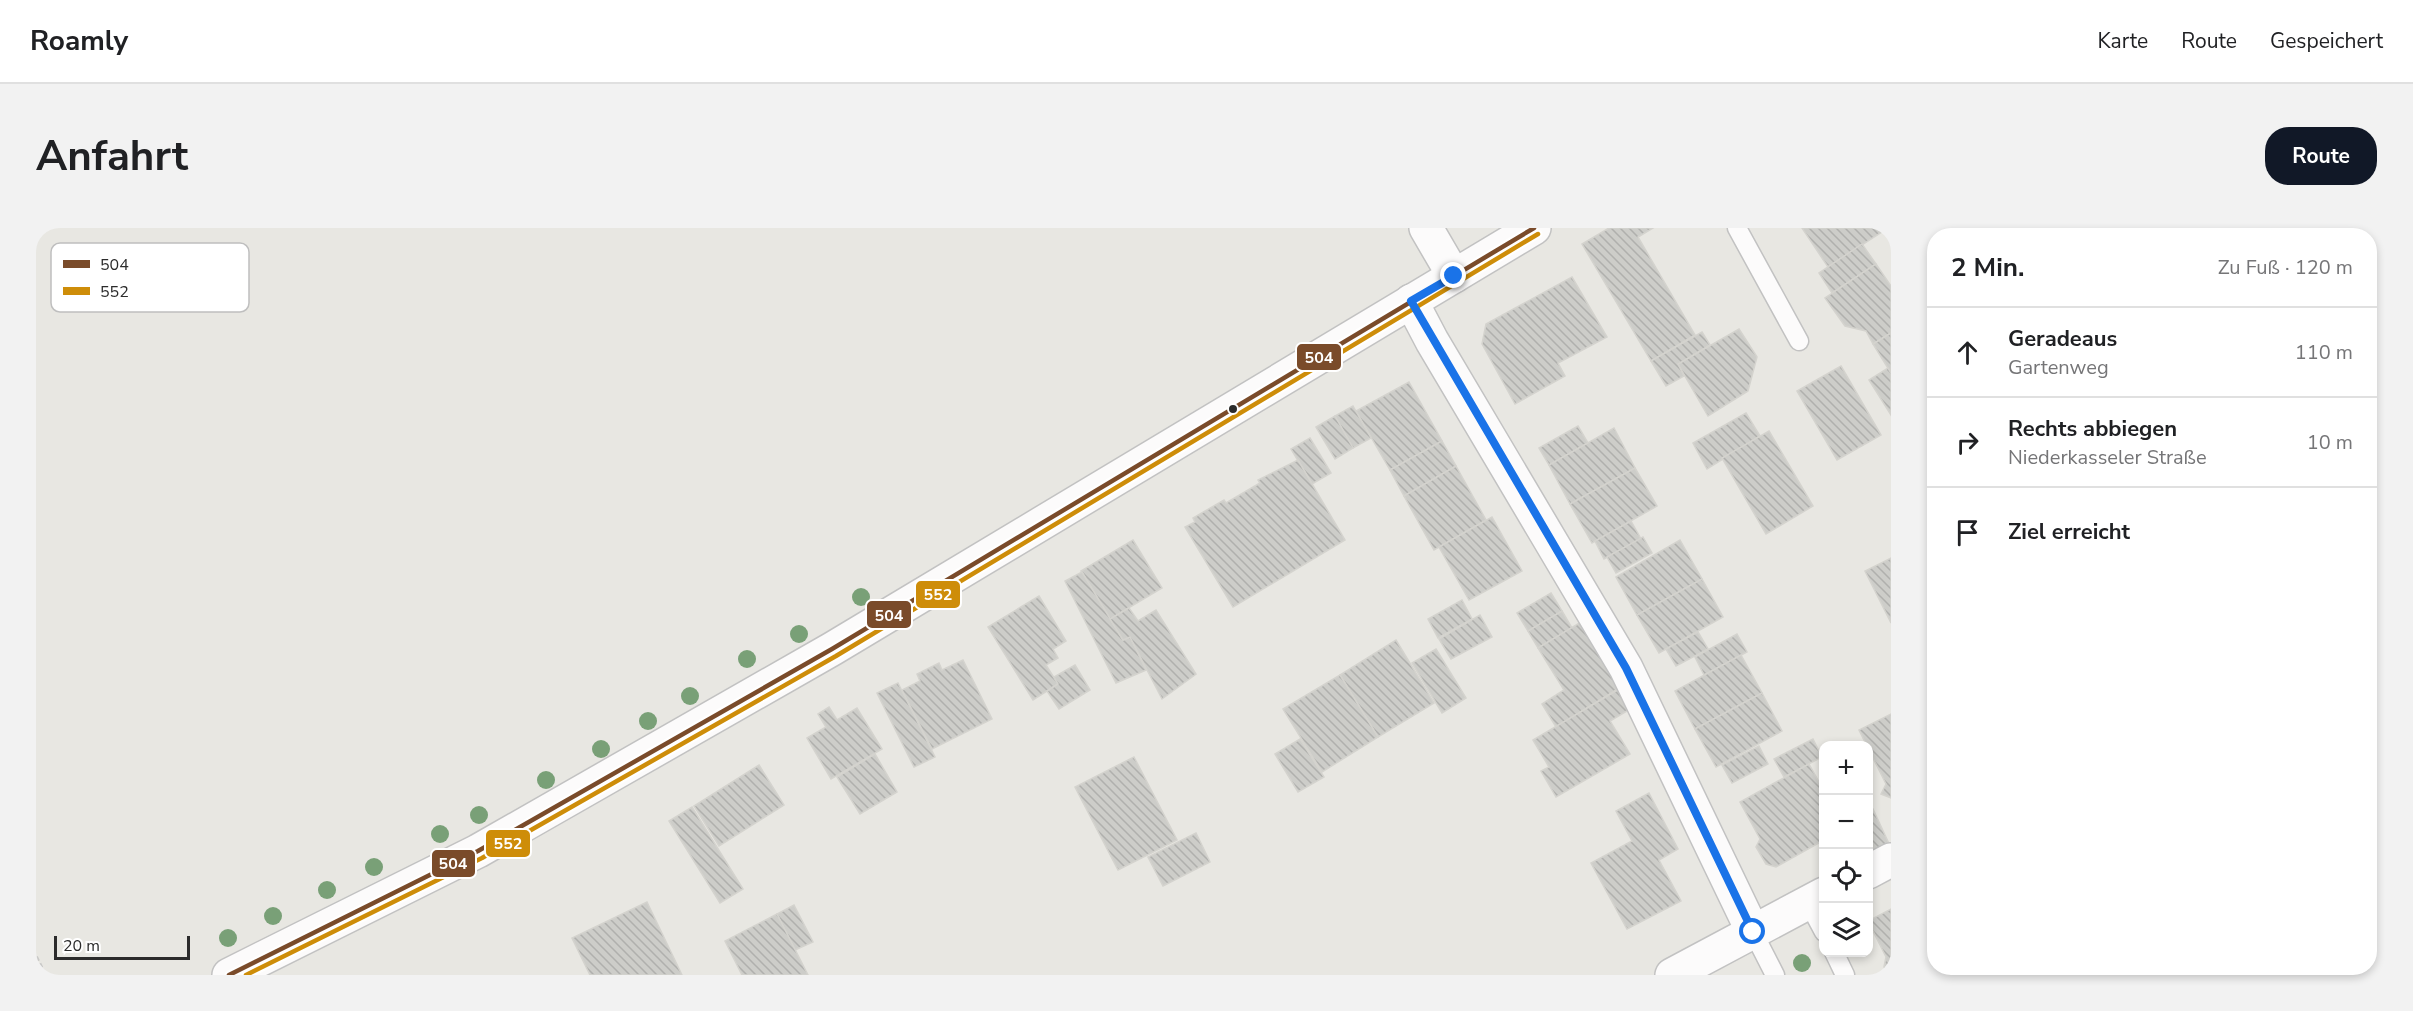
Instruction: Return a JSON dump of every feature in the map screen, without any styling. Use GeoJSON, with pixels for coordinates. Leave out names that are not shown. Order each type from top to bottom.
{"type":"FeatureCollection","features":[{"type":"Feature","properties":{"kind":"street"},"geometry":{"type":"LineString","coordinates":[[1426,228],[1454,276]]}},
{"type":"Feature","properties":{"kind":"street"},"geometry":{"type":"LineString","coordinates":[[229,975],[509,833],[832,649],[1534,228]]}},
{"type":"Feature","properties":{"kind":"street"},"geometry":{"type":"LineString","coordinates":[[1411,301],[1626,668],[1753,932]]}},
{"type":"Feature","properties":{"kind":"street"},"geometry":{"type":"LineString","coordinates":[[1873,870],[1891,860]]}},
{"type":"Feature","properties":{"kind":"street"},"geometry":{"type":"LineString","coordinates":[[1672,975],[1816,898]]}},
{"type":"Feature","properties":{"kind":"lane"},"geometry":{"type":"LineString","coordinates":[[1737,228],[1799,341]]}},
{"type":"Feature","properties":{"kind":"lane"},"geometry":{"type":"LineString","coordinates":[[1753,932],[1775,975]]}},
{"type":"Feature","properties":{"kind":"lane"},"geometry":{"type":"LineString","coordinates":[[1836,957],[1845,975]]}},
{"type":"Feature","properties":{"kind":"path"},"geometry":{"type":"LineString","coordinates":[[36,957],[45,975]]}},
{"type":"Feature","properties":{"kind":"building"},"geometry":{"type":"Polygon","coordinates":[[[1609,228],[1653,228],[1638,237],[1695,335],[1651,361],[1582,244],[1609,228]]]}},
{"type":"Feature","properties":{"kind":"building"},"geometry":{"type":"Polygon","coordinates":[[[1802,228],[1888,228],[1828,267],[1802,228]]]}},
{"type":"Feature","properties":{"kind":"building"},"geometry":{"type":"Polygon","coordinates":[[[1862,244],[1876,264],[1832,293],[1819,273],[1862,244]]]}},
{"type":"Feature","properties":{"kind":"building"},"geometry":{"type":"Polygon","coordinates":[[[1876,264],[1891,286],[1891,333],[1873,344],[1866,331],[1845,326],[1825,298],[1876,264]]]}},
{"type":"Feature","properties":{"kind":"building"},"geometry":{"type":"Polygon","coordinates":[[[1572,277],[1607,337],[1558,363],[1565,376],[1515,404],[1482,344],[1486,324],[1572,277]]]}},
{"type":"Feature","properties":{"kind":"building"},"geometry":{"type":"Polygon","coordinates":[[[1739,329],[1757,357],[1748,391],[1708,416],[1678,364],[1739,329]]]}},
{"type":"Feature","properties":{"kind":"building"},"geometry":{"type":"Polygon","coordinates":[[[1702,332],[1710,345],[1678,364],[1684,376],[1666,386],[1651,361],[1702,332]]]}},
{"type":"Feature","properties":{"kind":"building"},"geometry":{"type":"Polygon","coordinates":[[[1891,333],[1891,373],[1873,344],[1891,333]]]}},
{"type":"Feature","properties":{"kind":"building"},"geometry":{"type":"Polygon","coordinates":[[[1841,366],[1881,435],[1837,460],[1797,391],[1841,366]]]}},
{"type":"Feature","properties":{"kind":"building"},"geometry":{"type":"Polygon","coordinates":[[[1888,368],[1891,373],[1891,415],[1869,380],[1888,368]]]}},
{"type":"Feature","properties":{"kind":"building"},"geometry":{"type":"Polygon","coordinates":[[[1409,382],[1442,441],[1390,470],[1356,411],[1409,382]]]}},
{"type":"Feature","properties":{"kind":"building"},"geometry":{"type":"Polygon","coordinates":[[[1353,406],[1371,438],[1353,448],[1335,416],[1353,406]]]}},
{"type":"Feature","properties":{"kind":"building"},"geometry":{"type":"Polygon","coordinates":[[[1746,413],[1760,436],[1707,469],[1693,443],[1746,413]]]}},
{"type":"Feature","properties":{"kind":"building"},"geometry":{"type":"Polygon","coordinates":[[[1335,416],[1353,448],[1335,459],[1316,427],[1335,416]]]}},
{"type":"Feature","properties":{"kind":"building"},"geometry":{"type":"Polygon","coordinates":[[[1578,426],[1588,443],[1549,465],[1539,448],[1578,426]]]}},
{"type":"Feature","properties":{"kind":"building"},"geometry":{"type":"Polygon","coordinates":[[[1614,428],[1635,468],[1570,504],[1549,465],[1614,428]]]}},
{"type":"Feature","properties":{"kind":"building"},"geometry":{"type":"Polygon","coordinates":[[[1769,431],[1813,506],[1766,534],[1722,458],[1769,431]]]}},
{"type":"Feature","properties":{"kind":"building"},"geometry":{"type":"Polygon","coordinates":[[[1310,438],[1331,473],[1312,484],[1291,449],[1310,438]]]}},
{"type":"Feature","properties":{"kind":"building"},"geometry":{"type":"Polygon","coordinates":[[[1442,441],[1456,466],[1404,496],[1390,470],[1442,441]]]}},
{"type":"Feature","properties":{"kind":"building"},"geometry":{"type":"Polygon","coordinates":[[[1298,460],[1345,540],[1233,607],[1185,527],[1195,522],[1193,518],[1224,500],[1226,503],[1260,483],[1258,480],[1298,460]]]}},
{"type":"Feature","properties":{"kind":"building"},"geometry":{"type":"Polygon","coordinates":[[[1456,466],[1486,520],[1434,550],[1404,496],[1456,466]]]}},
{"type":"Feature","properties":{"kind":"building"},"geometry":{"type":"Polygon","coordinates":[[[1635,468],[1657,506],[1592,543],[1570,504],[1635,468]]]}},
{"type":"Feature","properties":{"kind":"building"},"geometry":{"type":"Polygon","coordinates":[[[1492,517],[1522,571],[1469,600],[1439,547],[1492,517]]]}},
{"type":"Feature","properties":{"kind":"building"},"geometry":{"type":"Polygon","coordinates":[[[1631,521],[1641,539],[1604,559],[1595,541],[1631,521]]]}},
{"type":"Feature","properties":{"kind":"building"},"geometry":{"type":"Polygon","coordinates":[[[1643,537],[1652,553],[1616,573],[1607,557],[1643,537]]]}},
{"type":"Feature","properties":{"kind":"building"},"geometry":{"type":"Polygon","coordinates":[[[1133,540],[1162,588],[1110,619],[1081,571],[1133,540]]]}},
{"type":"Feature","properties":{"kind":"building"},"geometry":{"type":"Polygon","coordinates":[[[1680,540],[1702,579],[1637,615],[1616,577],[1680,540]]]}},
{"type":"Feature","properties":{"kind":"building"},"geometry":{"type":"Polygon","coordinates":[[[1891,558],[1891,623],[1865,571],[1891,558]]]}},
{"type":"Feature","properties":{"kind":"building"},"geometry":{"type":"Polygon","coordinates":[[[1082,572],[1123,640],[1130,637],[1146,670],[1116,683],[1065,581],[1082,572]]]}},
{"type":"Feature","properties":{"kind":"building"},"geometry":{"type":"Polygon","coordinates":[[[1702,579],[1723,617],[1659,653],[1637,615],[1702,579]]]}},
{"type":"Feature","properties":{"kind":"building"},"geometry":{"type":"Polygon","coordinates":[[[1551,593],[1562,611],[1528,631],[1517,613],[1551,593]]]}},
{"type":"Feature","properties":{"kind":"building"},"geometry":{"type":"Polygon","coordinates":[[[1039,596],[1066,641],[1053,649],[1058,658],[1046,665],[1058,684],[1033,700],[988,627],[1039,596]]]}},
{"type":"Feature","properties":{"kind":"building"},"geometry":{"type":"Polygon","coordinates":[[[1462,600],[1472,619],[1438,638],[1428,619],[1462,600]]]}},
{"type":"Feature","properties":{"kind":"building"},"geometry":{"type":"Polygon","coordinates":[[[1129,608],[1138,621],[1156,610],[1196,674],[1162,699],[1130,637],[1123,640],[1110,619],[1129,608]]]}},
{"type":"Feature","properties":{"kind":"building"},"geometry":{"type":"Polygon","coordinates":[[[1562,611],[1572,628],[1538,648],[1528,631],[1562,611]]]}},
{"type":"Feature","properties":{"kind":"building"},"geometry":{"type":"Polygon","coordinates":[[[1480,615],[1492,637],[1451,659],[1439,639],[1480,615]]]}},
{"type":"Feature","properties":{"kind":"building"},"geometry":{"type":"Polygon","coordinates":[[[1581,622],[1621,687],[1556,727],[1542,704],[1564,690],[1538,648],[1581,622]]]}},
{"type":"Feature","properties":{"kind":"building"},"geometry":{"type":"Polygon","coordinates":[[[1698,632],[1708,649],[1676,666],[1666,649],[1698,632]]]}},
{"type":"Feature","properties":{"kind":"building"},"geometry":{"type":"Polygon","coordinates":[[[1737,634],[1747,652],[1704,675],[1695,657],[1737,634]]]}},
{"type":"Feature","properties":{"kind":"building"},"geometry":{"type":"Polygon","coordinates":[[[1396,640],[1434,703],[1378,737],[1340,675],[1396,640]]]}},
{"type":"Feature","properties":{"kind":"building"},"geometry":{"type":"Polygon","coordinates":[[[1436,649],[1466,698],[1442,713],[1412,663],[1436,649]]]}},
{"type":"Feature","properties":{"kind":"building"},"geometry":{"type":"Polygon","coordinates":[[[1741,655],[1762,693],[1695,729],[1675,691],[1741,655]]]}},
{"type":"Feature","properties":{"kind":"building"},"geometry":{"type":"Polygon","coordinates":[[[963,660],[992,719],[932,749],[902,690],[920,681],[917,674],[939,663],[942,670],[963,660]]]}},
{"type":"Feature","properties":{"kind":"building"},"geometry":{"type":"Polygon","coordinates":[[[1075,665],[1090,690],[1059,709],[1047,691],[1058,684],[1054,677],[1075,665]]]}},
{"type":"Feature","properties":{"kind":"building"},"geometry":{"type":"Polygon","coordinates":[[[1340,675],[1378,737],[1322,772],[1283,709],[1340,675]]]}},
{"type":"Feature","properties":{"kind":"building"},"geometry":{"type":"Polygon","coordinates":[[[898,683],[935,757],[914,767],[877,693],[898,683]]]}},
{"type":"Feature","properties":{"kind":"building"},"geometry":{"type":"Polygon","coordinates":[[[1621,688],[1632,708],[1610,721],[1630,754],[1556,797],[1541,771],[1549,767],[1533,740],[1621,688]]]}},
{"type":"Feature","properties":{"kind":"building"},"geometry":{"type":"Polygon","coordinates":[[[1762,693],[1782,731],[1716,767],[1695,729],[1762,693]]]}},
{"type":"Feature","properties":{"kind":"building"},"geometry":{"type":"Polygon","coordinates":[[[829,707],[837,720],[857,708],[882,749],[831,779],[807,738],[826,727],[818,714],[829,707]]]}},
{"type":"Feature","properties":{"kind":"building"},"geometry":{"type":"Polygon","coordinates":[[[1891,714],[1891,798],[1881,794],[1886,784],[1873,758],[1873,741],[1864,741],[1859,730],[1891,714]]]}},
{"type":"Feature","properties":{"kind":"building"},"geometry":{"type":"Polygon","coordinates":[[[1300,739],[1324,777],[1298,792],[1275,754],[1300,739]]]}},
{"type":"Feature","properties":{"kind":"building"},"geometry":{"type":"Polygon","coordinates":[[[1813,739],[1819,751],[1819,759],[1784,777],[1774,759],[1813,739]]]}},
{"type":"Feature","properties":{"kind":"building"},"geometry":{"type":"Polygon","coordinates":[[[1759,746],[1768,764],[1732,783],[1722,765],[1759,746]]]}},
{"type":"Feature","properties":{"kind":"building"},"geometry":{"type":"Polygon","coordinates":[[[875,754],[897,792],[860,814],[837,777],[875,754]]]}},
{"type":"Feature","properties":{"kind":"building"},"geometry":{"type":"Polygon","coordinates":[[[1134,757],[1177,840],[1118,870],[1075,787],[1134,757]]]}},
{"type":"Feature","properties":{"kind":"building"},"geometry":{"type":"Polygon","coordinates":[[[1809,764],[1819,782],[1819,843],[1776,867],[1766,864],[1756,847],[1760,839],[1740,802],[1809,764]]]}},
{"type":"Feature","properties":{"kind":"building"},"geometry":{"type":"Polygon","coordinates":[[[759,765],[784,805],[719,846],[694,806],[759,765]]]}},
{"type":"Feature","properties":{"kind":"building"},"geometry":{"type":"Polygon","coordinates":[[[1649,793],[1678,849],[1659,860],[1681,901],[1627,929],[1591,863],[1632,841],[1616,811],[1649,793]]]}},
{"type":"Feature","properties":{"kind":"building"},"geometry":{"type":"Polygon","coordinates":[[[692,807],[743,889],[720,903],[669,821],[692,807]]]}},
{"type":"Feature","properties":{"kind":"building"},"geometry":{"type":"Polygon","coordinates":[[[1873,809],[1891,848],[1873,856],[1873,809]]]}},
{"type":"Feature","properties":{"kind":"building"},"geometry":{"type":"Polygon","coordinates":[[[1196,833],[1210,862],[1163,886],[1148,857],[1196,833]]]}},
{"type":"Feature","properties":{"kind":"building"},"geometry":{"type":"Polygon","coordinates":[[[647,902],[682,975],[590,975],[572,938],[647,902]]]}},
{"type":"Feature","properties":{"kind":"building"},"geometry":{"type":"Polygon","coordinates":[[[794,905],[813,942],[795,950],[777,914],[794,905]]]}},
{"type":"Feature","properties":{"kind":"building"},"geometry":{"type":"Polygon","coordinates":[[[1891,909],[1891,975],[1888,975],[1884,967],[1886,957],[1873,931],[1873,918],[1891,909]]]}},
{"type":"Feature","properties":{"kind":"building"},"geometry":{"type":"Polygon","coordinates":[[[777,914],[808,975],[742,975],[725,941],[777,914]]]}},
{"type":"Feature","properties":{"kind":"transit line","name":"504"},"geometry":{"type":"LineString","coordinates":[[229,975],[478,851],[832,649],[1534,228]]}},
{"type":"Feature","properties":{"kind":"transit line","name":"552"},"geometry":{"type":"LineString","coordinates":[[246,975],[482,858],[836,656],[1538,234]]}},
{"type":"Feature","properties":{"kind":"route"},"geometry":{"type":"LineString","coordinates":[[1454,276],[1411,301],[1432,341],[1626,668],[1753,932]]}}]}
